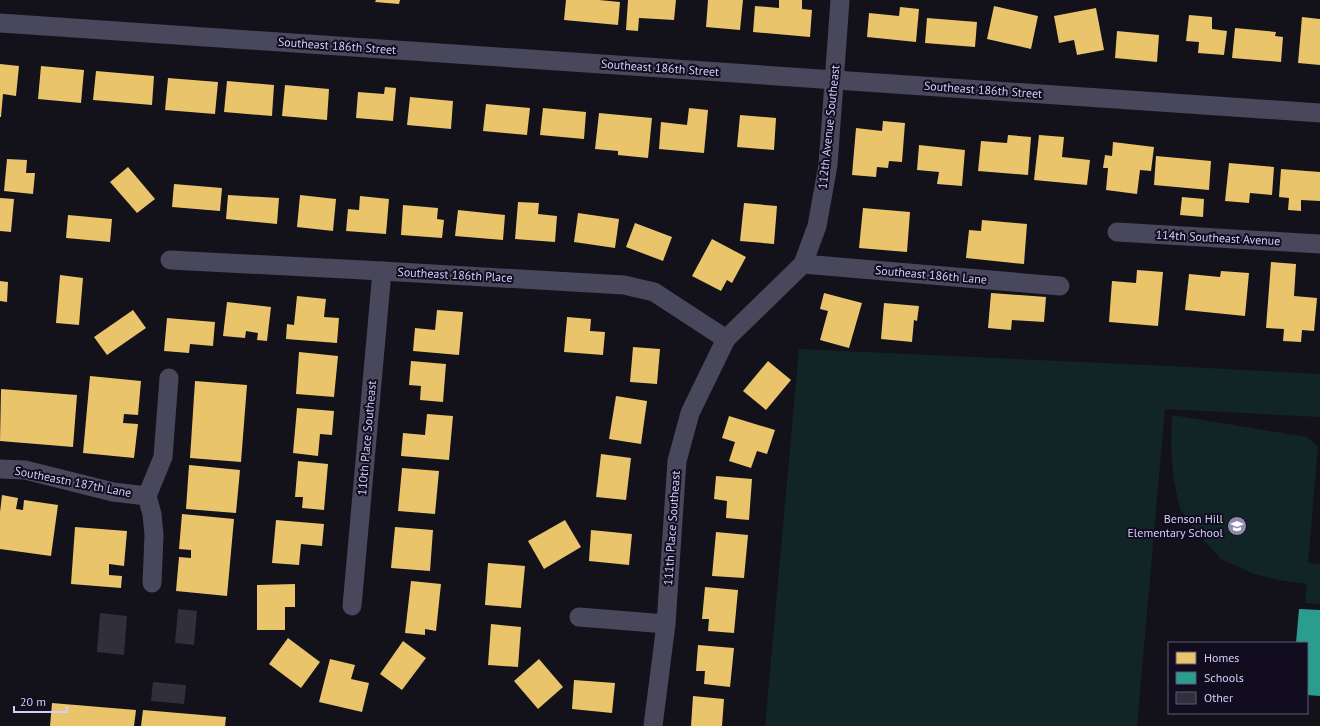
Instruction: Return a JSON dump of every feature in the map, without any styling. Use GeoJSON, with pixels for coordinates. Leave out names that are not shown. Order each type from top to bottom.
{"type":"FeatureCollection","features":[{"type":"Feature","properties":{"kind":"street","name":"112th Avenue Southeast"},"geometry":{"type":"LineString","coordinates":[[726,339],[803,264],[817,226],[828,165],[840,0]]}},
{"type":"Feature","properties":{"kind":"street","name":"Southeast 186th Street"},"geometry":{"type":"LineString","coordinates":[[0,22],[1320,113]]}},
{"type":"Feature","properties":{"kind":"street","name":"114th Southeast Avenue"},"geometry":{"type":"LineString","coordinates":[[1117,232],[1320,244]]}},
{"type":"Feature","properties":{"kind":"street","name":"Southeast 186th Place"},"geometry":{"type":"LineString","coordinates":[[170,260],[624,285],[654,292],[726,339]]}},
{"type":"Feature","properties":{"kind":"street","name":"Southeast 186th Lane"},"geometry":{"type":"LineString","coordinates":[[803,264],[1060,286]]}},
{"type":"Feature","properties":{"kind":"street","name":"110th Place Southeast"},"geometry":{"type":"LineString","coordinates":[[352,606],[382,271]]}},
{"type":"Feature","properties":{"kind":"street","name":"111th Place Southeast"},"geometry":{"type":"LineString","coordinates":[[652,726],[666,624],[677,461],[690,413],[726,339]]}},
{"type":"Feature","properties":{"kind":"street"},"geometry":{"type":"LineString","coordinates":[[152,583],[154,535],[152,514],[147,496],[163,457],[169,378]]}},
{"type":"Feature","properties":{"kind":"street","name":"Southeastn 187th Lane"},"geometry":{"type":"LineString","coordinates":[[0,469],[25,470],[113,492],[147,496]]}},
{"type":"Feature","properties":{"kind":"street"},"geometry":{"type":"LineString","coordinates":[[579,617],[666,624]]}},
{"type":"Feature","properties":{"kind":"green space"},"geometry":{"type":"Polygon","coordinates":[[[799,349],[1320,374],[1320,417],[1165,409],[1137,726],[765,726],[799,349]]]}},
{"type":"Feature","properties":{"kind":"green space"},"geometry":{"type":"Polygon","coordinates":[[[1172,415],[1307,437],[1318,447],[1308,563],[1320,564],[1320,604],[1305,603],[1307,584],[1284,581],[1254,574],[1221,559],[1199,535],[1180,509],[1174,482],[1171,450],[1172,415]]]}},
{"type":"Feature","properties":{"kind":"building: Homes"},"geometry":{"type":"Polygon","coordinates":[[[376,0],[400,0],[399,4],[375,2],[376,0]]]}},
{"type":"Feature","properties":{"kind":"building: Homes"},"geometry":{"type":"Polygon","coordinates":[[[566,0],[599,0],[620,2],[618,25],[564,20],[566,0]]]}},
{"type":"Feature","properties":{"kind":"building: Homes"},"geometry":{"type":"Polygon","coordinates":[[[628,0],[676,0],[674,20],[639,18],[638,31],[626,30],[628,0]]]}},
{"type":"Feature","properties":{"kind":"building: Homes"},"geometry":{"type":"Polygon","coordinates":[[[708,0],[743,0],[740,30],[706,27],[708,0]]]}},
{"type":"Feature","properties":{"kind":"building: Homes"},"geometry":{"type":"Polygon","coordinates":[[[779,0],[802,0],[802,9],[812,10],[810,37],[753,32],[755,6],[779,8],[779,0]]]}},
{"type":"Feature","properties":{"kind":"building: Homes"},"geometry":{"type":"Polygon","coordinates":[[[994,6],[1038,16],[1031,49],[987,39],[994,6]]]}},
{"type":"Feature","properties":{"kind":"building: Homes"},"geometry":{"type":"Polygon","coordinates":[[[900,7],[919,9],[916,42],[867,37],[869,13],[899,16],[900,7]]]}},
{"type":"Feature","properties":{"kind":"building: Homes"},"geometry":{"type":"Polygon","coordinates":[[[1096,8],[1104,50],[1077,55],[1074,40],[1059,43],[1054,16],[1096,8]]]}},
{"type":"Feature","properties":{"kind":"building: Homes"},"geometry":{"type":"Polygon","coordinates":[[[1189,15],[1212,17],[1212,29],[1227,31],[1224,55],[1198,53],[1199,42],[1186,41],[1189,15]]]}},
{"type":"Feature","properties":{"kind":"building: Homes"},"geometry":{"type":"Polygon","coordinates":[[[1302,17],[1320,19],[1320,65],[1298,63],[1302,17]]]}},
{"type":"Feature","properties":{"kind":"building: Homes"},"geometry":{"type":"Polygon","coordinates":[[[927,18],[977,22],[975,47],[925,43],[927,18]]]}},
{"type":"Feature","properties":{"kind":"building: Homes"},"geometry":{"type":"Polygon","coordinates":[[[1235,28],[1276,32],[1275,36],[1283,37],[1281,62],[1232,58],[1235,28]]]}},
{"type":"Feature","properties":{"kind":"building: Homes"},"geometry":{"type":"Polygon","coordinates":[[[1117,31],[1159,35],[1157,62],[1115,58],[1117,31]]]}},
{"type":"Feature","properties":{"kind":"building: Homes"},"geometry":{"type":"Polygon","coordinates":[[[0,64],[19,66],[16,96],[3,94],[1,117],[0,117],[0,64]]]}},
{"type":"Feature","properties":{"kind":"building: Homes"},"geometry":{"type":"Polygon","coordinates":[[[41,66],[84,70],[81,103],[38,99],[41,66]]]}},
{"type":"Feature","properties":{"kind":"building: Homes"},"geometry":{"type":"Polygon","coordinates":[[[96,71],[154,76],[152,105],[93,100],[96,71]]]}},
{"type":"Feature","properties":{"kind":"building: Homes"},"geometry":{"type":"Polygon","coordinates":[[[168,78],[218,82],[215,114],[165,110],[168,78]]]}},
{"type":"Feature","properties":{"kind":"building: Homes"},"geometry":{"type":"Polygon","coordinates":[[[227,81],[274,85],[272,116],[224,112],[227,81]]]}},
{"type":"Feature","properties":{"kind":"building: Homes"},"geometry":{"type":"Polygon","coordinates":[[[285,85],[329,89],[327,120],[282,116],[285,85]]]}},
{"type":"Feature","properties":{"kind":"building: Homes"},"geometry":{"type":"Polygon","coordinates":[[[385,87],[396,88],[393,121],[356,118],[358,92],[384,94],[385,87]]]}},
{"type":"Feature","properties":{"kind":"building: Homes"},"geometry":{"type":"Polygon","coordinates":[[[410,97],[453,101],[451,129],[407,125],[410,97]]]}},
{"type":"Feature","properties":{"kind":"building: Homes"},"geometry":{"type":"Polygon","coordinates":[[[486,104],[530,108],[527,135],[483,131],[486,104]]]}},
{"type":"Feature","properties":{"kind":"building: Homes"},"geometry":{"type":"Polygon","coordinates":[[[543,108],[586,112],[584,139],[540,135],[543,108]]]}},
{"type":"Feature","properties":{"kind":"building: Homes"},"geometry":{"type":"Polygon","coordinates":[[[689,108],[708,110],[704,153],[659,149],[661,122],[687,125],[689,108]]]}},
{"type":"Feature","properties":{"kind":"building: Homes"},"geometry":{"type":"Polygon","coordinates":[[[599,113],[652,118],[648,158],[618,155],[618,151],[595,149],[599,113]]]}},
{"type":"Feature","properties":{"kind":"building: Homes"},"geometry":{"type":"Polygon","coordinates":[[[740,115],[776,118],[774,150],[737,147],[740,115]]]}},
{"type":"Feature","properties":{"kind":"building: Homes"},"geometry":{"type":"Polygon","coordinates":[[[883,121],[905,123],[902,162],[889,161],[888,168],[877,167],[876,177],[852,175],[856,128],[882,131],[883,121]]]}},
{"type":"Feature","properties":{"kind":"building: Homes"},"geometry":{"type":"Polygon","coordinates":[[[1008,135],[1031,137],[1028,175],[978,171],[981,141],[1007,143],[1008,135]]]}},
{"type":"Feature","properties":{"kind":"building: Homes"},"geometry":{"type":"Polygon","coordinates":[[[1039,135],[1064,137],[1062,157],[1090,160],[1087,185],[1034,180],[1039,135]]]}},
{"type":"Feature","properties":{"kind":"building: Homes"},"geometry":{"type":"Polygon","coordinates":[[[1113,142],[1154,147],[1151,171],[1140,170],[1137,194],[1106,190],[1108,168],[1103,168],[1105,155],[1112,156],[1113,142]]]}},
{"type":"Feature","properties":{"kind":"building: Homes"},"geometry":{"type":"Polygon","coordinates":[[[919,145],[965,150],[962,186],[937,184],[939,172],[917,170],[919,145]]]}},
{"type":"Feature","properties":{"kind":"building: Homes"},"geometry":{"type":"Polygon","coordinates":[[[1156,156],[1211,161],[1209,190],[1154,185],[1156,156]]]}},
{"type":"Feature","properties":{"kind":"building: Homes"},"geometry":{"type":"Polygon","coordinates":[[[7,159],[27,160],[26,173],[35,173],[33,194],[4,191],[7,159]]]}},
{"type":"Feature","properties":{"kind":"building: Homes"},"geometry":{"type":"Polygon","coordinates":[[[1229,163],[1274,167],[1272,195],[1250,193],[1249,203],[1225,201],[1229,163]]]}},
{"type":"Feature","properties":{"kind":"building: Homes"},"geometry":{"type":"Polygon","coordinates":[[[128,167],[155,199],[137,213],[110,182],[128,167]]]}},
{"type":"Feature","properties":{"kind":"building: Homes"},"geometry":{"type":"Polygon","coordinates":[[[1281,169],[1320,172],[1320,201],[1301,200],[1301,211],[1288,210],[1289,198],[1279,197],[1281,169]]]}},
{"type":"Feature","properties":{"kind":"building: Homes"},"geometry":{"type":"Polygon","coordinates":[[[174,184],[222,188],[220,211],[172,207],[174,184]]]}},
{"type":"Feature","properties":{"kind":"building: Homes"},"geometry":{"type":"Polygon","coordinates":[[[228,195],[279,198],[277,224],[226,219],[228,195]]]}},
{"type":"Feature","properties":{"kind":"building: Homes"},"geometry":{"type":"Polygon","coordinates":[[[300,195],[336,199],[333,231],[297,227],[300,195]]]}},
{"type":"Feature","properties":{"kind":"building: Homes"},"geometry":{"type":"Polygon","coordinates":[[[360,196],[389,199],[386,234],[346,231],[348,209],[359,210],[360,196]]]}},
{"type":"Feature","properties":{"kind":"building: Homes"},"geometry":{"type":"Polygon","coordinates":[[[1182,197],[1204,199],[1203,217],[1180,215],[1182,197]]]}},
{"type":"Feature","properties":{"kind":"building: Homes"},"geometry":{"type":"Polygon","coordinates":[[[0,198],[14,199],[11,232],[0,231],[0,198]]]}},
{"type":"Feature","properties":{"kind":"building: Homes"},"geometry":{"type":"Polygon","coordinates":[[[518,202],[539,203],[538,214],[557,216],[555,242],[515,239],[518,202]]]}},
{"type":"Feature","properties":{"kind":"building: Homes"},"geometry":{"type":"Polygon","coordinates":[[[744,203],[777,206],[774,244],[740,241],[744,203]]]}},
{"type":"Feature","properties":{"kind":"building: Homes"},"geometry":{"type":"Polygon","coordinates":[[[403,205],[438,208],[437,219],[444,220],[442,238],[401,235],[403,205]]]}},
{"type":"Feature","properties":{"kind":"building: Homes"},"geometry":{"type":"Polygon","coordinates":[[[863,208],[910,212],[907,252],[859,248],[863,208]]]}},
{"type":"Feature","properties":{"kind":"building: Homes"},"geometry":{"type":"Polygon","coordinates":[[[458,210],[505,215],[503,240],[455,236],[458,210]]]}},
{"type":"Feature","properties":{"kind":"building: Homes"},"geometry":{"type":"Polygon","coordinates":[[[578,213],[619,219],[615,248],[574,242],[578,213]]]}},
{"type":"Feature","properties":{"kind":"building: Homes"},"geometry":{"type":"Polygon","coordinates":[[[68,215],[112,219],[110,242],[66,238],[68,215]]]}},
{"type":"Feature","properties":{"kind":"building: Homes"},"geometry":{"type":"Polygon","coordinates":[[[982,220],[1027,224],[1024,264],[966,258],[969,230],[981,231],[982,220]]]}},
{"type":"Feature","properties":{"kind":"building: Homes"},"geometry":{"type":"Polygon","coordinates":[[[635,223],[672,237],[663,261],[626,247],[635,223]]]}},
{"type":"Feature","properties":{"kind":"building: Homes"},"geometry":{"type":"Polygon","coordinates":[[[712,239],[746,257],[732,283],[727,280],[721,291],[692,276],[712,239]]]}},
{"type":"Feature","properties":{"kind":"building: Homes"},"geometry":{"type":"Polygon","coordinates":[[[1271,262],[1296,264],[1294,296],[1317,298],[1314,331],[1302,330],[1301,342],[1283,341],[1284,329],[1266,328],[1271,262]]]}},
{"type":"Feature","properties":{"kind":"building: Homes"},"geometry":{"type":"Polygon","coordinates":[[[1137,270],[1163,272],[1158,326],[1109,322],[1112,281],[1136,283],[1137,270]]]}},
{"type":"Feature","properties":{"kind":"building: Homes"},"geometry":{"type":"Polygon","coordinates":[[[1221,271],[1249,273],[1245,316],[1185,310],[1189,274],[1220,277],[1221,271]]]}},
{"type":"Feature","properties":{"kind":"building: Homes"},"geometry":{"type":"Polygon","coordinates":[[[60,275],[83,278],[79,325],[56,323],[60,275]]]}},
{"type":"Feature","properties":{"kind":"building: Homes"},"geometry":{"type":"Polygon","coordinates":[[[0,281],[8,282],[7,302],[0,301],[0,281]]]}},
{"type":"Feature","properties":{"kind":"building: Homes"},"geometry":{"type":"Polygon","coordinates":[[[824,293],[862,303],[849,348],[820,340],[828,311],[820,309],[824,293]]]}},
{"type":"Feature","properties":{"kind":"building: Homes"},"geometry":{"type":"Polygon","coordinates":[[[991,293],[1046,297],[1044,322],[1012,320],[1011,330],[988,328],[991,293]]]}},
{"type":"Feature","properties":{"kind":"building: Homes"},"geometry":{"type":"Polygon","coordinates":[[[297,296],[326,299],[324,317],[339,318],[337,343],[286,339],[287,324],[294,325],[297,296]]]}},
{"type":"Feature","properties":{"kind":"building: Homes"},"geometry":{"type":"Polygon","coordinates":[[[227,302],[271,307],[267,341],[257,340],[258,333],[246,331],[245,338],[223,336],[227,302]]]}},
{"type":"Feature","properties":{"kind":"building: Homes"},"geometry":{"type":"Polygon","coordinates":[[[884,303],[919,306],[917,321],[914,320],[912,342],[881,339],[884,303]]]}},
{"type":"Feature","properties":{"kind":"building: Homes"},"geometry":{"type":"Polygon","coordinates":[[[133,310],[146,328],[107,355],[94,337],[133,310]]]}},
{"type":"Feature","properties":{"kind":"building: Homes"},"geometry":{"type":"Polygon","coordinates":[[[437,310],[463,312],[459,355],[413,351],[415,328],[435,330],[437,310]]]}},
{"type":"Feature","properties":{"kind":"building: Homes"},"geometry":{"type":"Polygon","coordinates":[[[567,317],[591,319],[590,331],[605,332],[603,355],[564,352],[567,317]]]}},
{"type":"Feature","properties":{"kind":"building: Homes"},"geometry":{"type":"Polygon","coordinates":[[[167,318],[215,322],[213,346],[190,344],[189,353],[164,351],[167,318]]]}},
{"type":"Feature","properties":{"kind":"building: Homes"},"geometry":{"type":"Polygon","coordinates":[[[633,347],[660,349],[657,384],[630,382],[633,347]]]}},
{"type":"Feature","properties":{"kind":"building: Homes"},"geometry":{"type":"Polygon","coordinates":[[[299,352],[338,356],[334,397],[296,394],[299,352]]]}},
{"type":"Feature","properties":{"kind":"building: Homes"},"geometry":{"type":"Polygon","coordinates":[[[411,361],[446,364],[443,402],[420,400],[421,386],[409,385],[411,361]]]}},
{"type":"Feature","properties":{"kind":"building: Homes"},"geometry":{"type":"Polygon","coordinates":[[[768,361],[791,380],[766,410],[743,391],[768,361]]]}},
{"type":"Feature","properties":{"kind":"building: Homes"},"geometry":{"type":"Polygon","coordinates":[[[90,376],[141,381],[138,415],[124,414],[123,423],[138,424],[134,458],[83,453],[90,376]]]}},
{"type":"Feature","properties":{"kind":"building: Homes"},"geometry":{"type":"Polygon","coordinates":[[[195,381],[247,385],[241,462],[190,458],[195,381]]]}},
{"type":"Feature","properties":{"kind":"building: Homes"},"geometry":{"type":"Polygon","coordinates":[[[1,389],[77,395],[73,447],[0,441],[1,389]]]}},
{"type":"Feature","properties":{"kind":"building: Homes"},"geometry":{"type":"Polygon","coordinates":[[[616,396],[647,401],[641,444],[609,439],[616,396]]]}},
{"type":"Feature","properties":{"kind":"building: Homes"},"geometry":{"type":"Polygon","coordinates":[[[297,408],[334,411],[332,435],[320,434],[318,456],[293,453],[297,408]]]}},
{"type":"Feature","properties":{"kind":"building: Homes"},"geometry":{"type":"Polygon","coordinates":[[[427,414],[453,416],[449,460],[401,456],[403,433],[425,435],[427,414]]]}},
{"type":"Feature","properties":{"kind":"building: Homes"},"geometry":{"type":"Polygon","coordinates":[[[729,416],[775,430],[767,454],[757,451],[751,468],[729,461],[735,442],[722,438],[729,416]]]}},
{"type":"Feature","properties":{"kind":"building: Homes"},"geometry":{"type":"Polygon","coordinates":[[[601,454],[631,458],[626,500],[596,497],[601,454]]]}},
{"type":"Feature","properties":{"kind":"building: Homes"},"geometry":{"type":"Polygon","coordinates":[[[298,461],[328,464],[324,510],[302,508],[303,497],[295,497],[298,461]]]}},
{"type":"Feature","properties":{"kind":"building: Homes"},"geometry":{"type":"Polygon","coordinates":[[[189,465],[240,470],[236,513],[186,509],[189,465]]]}},
{"type":"Feature","properties":{"kind":"building: Homes"},"geometry":{"type":"Polygon","coordinates":[[[402,468],[439,471],[435,514],[398,511],[402,468]]]}},
{"type":"Feature","properties":{"kind":"building: Homes"},"geometry":{"type":"Polygon","coordinates":[[[716,476],[752,479],[749,520],[726,518],[727,501],[714,499],[716,476]]]}},
{"type":"Feature","properties":{"kind":"building: Homes"},"geometry":{"type":"Polygon","coordinates":[[[2,495],[18,498],[16,509],[23,510],[24,500],[58,505],[51,556],[0,549],[0,512],[2,495]]]}},
{"type":"Feature","properties":{"kind":"building: Homes"},"geometry":{"type":"Polygon","coordinates":[[[182,514],[234,519],[227,596],[176,591],[179,557],[191,558],[191,550],[179,549],[182,514]]]}},
{"type":"Feature","properties":{"kind":"building: Homes"},"geometry":{"type":"Polygon","coordinates":[[[276,520],[324,524],[322,546],[301,544],[299,565],[272,563],[276,520]]]}},
{"type":"Feature","properties":{"kind":"building: Homes"},"geometry":{"type":"Polygon","coordinates":[[[565,520],[581,547],[544,569],[528,541],[565,520]]]}},
{"type":"Feature","properties":{"kind":"building: Homes"},"geometry":{"type":"Polygon","coordinates":[[[75,527],[127,531],[124,566],[109,564],[109,575],[122,576],[121,588],[71,584],[75,527]]]}},
{"type":"Feature","properties":{"kind":"building: Homes"},"geometry":{"type":"Polygon","coordinates":[[[395,527],[433,530],[430,571],[391,568],[395,527]]]}},
{"type":"Feature","properties":{"kind":"building: Homes"},"geometry":{"type":"Polygon","coordinates":[[[591,530],[632,534],[629,565],[589,561],[591,530]]]}},
{"type":"Feature","properties":{"kind":"building: Homes"},"geometry":{"type":"Polygon","coordinates":[[[716,532],[748,535],[744,578],[712,576],[716,532]]]}},
{"type":"Feature","properties":{"kind":"building: Homes"},"geometry":{"type":"Polygon","coordinates":[[[488,563],[525,566],[521,608],[485,605],[488,563]]]}},
{"type":"Feature","properties":{"kind":"building: Homes"},"geometry":{"type":"Polygon","coordinates":[[[411,581],[441,584],[436,631],[425,629],[425,635],[405,633],[411,581]]]}},
{"type":"Feature","properties":{"kind":"building: Homes"},"geometry":{"type":"Polygon","coordinates":[[[295,584],[295,607],[285,607],[285,630],[257,630],[257,585],[295,584]]]}},
{"type":"Feature","properties":{"kind":"building: Homes"},"geometry":{"type":"Polygon","coordinates":[[[705,587],[738,590],[734,633],[708,631],[709,619],[702,619],[705,587]]]}},
{"type":"Feature","properties":{"kind":"building: Homes"},"geometry":{"type":"Polygon","coordinates":[[[491,624],[521,627],[518,667],[488,665],[491,624]]]}},
{"type":"Feature","properties":{"kind":"building: Homes"},"geometry":{"type":"Polygon","coordinates":[[[288,638],[320,662],[301,688],[269,664],[288,638]]]}},
{"type":"Feature","properties":{"kind":"building: Homes"},"geometry":{"type":"Polygon","coordinates":[[[403,641],[426,658],[402,690],[380,674],[403,641]]]}},
{"type":"Feature","properties":{"kind":"building: Homes"},"geometry":{"type":"Polygon","coordinates":[[[698,645],[734,648],[730,687],[704,684],[705,671],[696,671],[698,645]]]}},
{"type":"Feature","properties":{"kind":"building: Homes"},"geometry":{"type":"Polygon","coordinates":[[[330,659],[355,665],[351,679],[369,683],[362,712],[319,702],[330,659]]]}},
{"type":"Feature","properties":{"kind":"building: Homes"},"geometry":{"type":"Polygon","coordinates":[[[539,659],[563,687],[538,709],[514,681],[539,659]]]}},
{"type":"Feature","properties":{"kind":"building: Homes"},"geometry":{"type":"Polygon","coordinates":[[[574,680],[615,683],[612,713],[572,709],[574,680]]]}},
{"type":"Feature","properties":{"kind":"building: Homes"},"geometry":{"type":"Polygon","coordinates":[[[693,696],[724,699],[722,726],[691,726],[693,696]]]}},
{"type":"Feature","properties":{"kind":"building: Homes"},"geometry":{"type":"Polygon","coordinates":[[[52,703],[136,710],[134,726],[50,726],[52,703]]]}},
{"type":"Feature","properties":{"kind":"building: Homes"},"geometry":{"type":"Polygon","coordinates":[[[143,710],[226,717],[225,726],[141,726],[143,710]]]}},
{"type":"Feature","properties":{"kind":"building: Schools"},"geometry":{"type":"Polygon","coordinates":[[[1299,609],[1320,610],[1320,696],[1308,695],[1308,642],[1296,642],[1299,609]]]}},
{"type":"Feature","properties":{"kind":"building: Other"},"geometry":{"type":"Polygon","coordinates":[[[178,609],[197,611],[194,645],[175,643],[178,609]]]}},
{"type":"Feature","properties":{"kind":"building: Other"},"geometry":{"type":"Polygon","coordinates":[[[100,613],[127,616],[124,655],[97,652],[100,613]]]}},
{"type":"Feature","properties":{"kind":"building: Other"},"geometry":{"type":"Polygon","coordinates":[[[153,682],[186,685],[184,704],[151,701],[153,682]]]}},
{"type":"Feature","properties":{"kind":"place","name":"Benson Hill Elementary School"},"geometry":{"type":"Point","coordinates":[1237,526]}}]}
